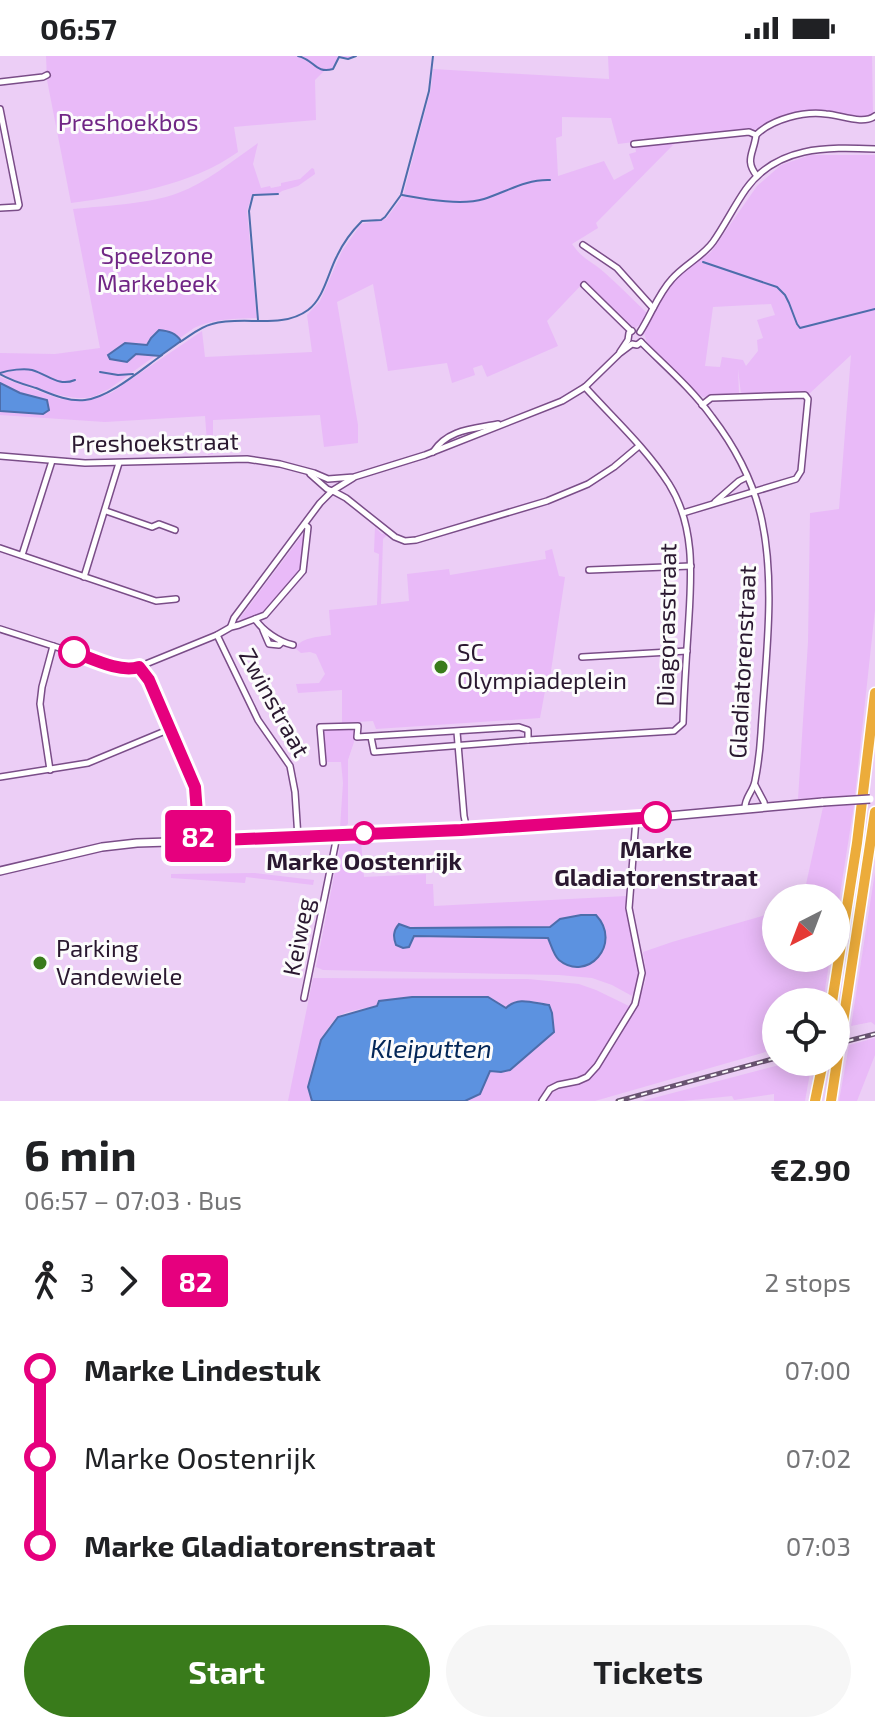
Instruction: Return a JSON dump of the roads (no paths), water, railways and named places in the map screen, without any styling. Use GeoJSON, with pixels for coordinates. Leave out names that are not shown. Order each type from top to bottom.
{"type":"FeatureCollection","features":[{"type":"Feature","properties":{"kind":"highway"},"geometry":{"type":"LineString","coordinates":[[834,988],[857,843],[875,693]]}},
{"type":"Feature","properties":{"kind":"highway"},"geometry":{"type":"LineString","coordinates":[[831,1101],[875,812]]}},
{"type":"Feature","properties":{"kind":"highway"},"geometry":{"type":"LineString","coordinates":[[815,1101],[820,1076]]}},
{"type":"Feature","properties":{"kind":"street"},"geometry":{"type":"LineString","coordinates":[[0,82],[47,75]]}},
{"type":"Feature","properties":{"kind":"street"},"geometry":{"type":"LineString","coordinates":[[0,109],[19,205],[0,208]]}},
{"type":"Feature","properties":{"kind":"street"},"geometry":{"type":"LineString","coordinates":[[757,176],[749,161],[756,135],[769,125],[821,113],[868,120],[875,116]]}},
{"type":"Feature","properties":{"kind":"street"},"geometry":{"type":"LineString","coordinates":[[634,144],[749,132],[756,135]]}},
{"type":"Feature","properties":{"kind":"street"},"geometry":{"type":"LineString","coordinates":[[631,331],[628,335],[630,342],[637,345],[641,342],[640,332],[672,279],[710,246],[744,191],[778,160],[799,152],[828,148],[875,149]]}},
{"type":"Feature","properties":{"kind":"street"},"geometry":{"type":"LineString","coordinates":[[583,245],[617,268],[653,308]]}},
{"type":"Feature","properties":{"kind":"street"},"geometry":{"type":"LineString","coordinates":[[584,285],[631,331],[640,332]]}},
{"type":"Feature","properties":{"kind":"street","name":"Preshoekstraat"},"geometry":{"type":"LineString","coordinates":[[308,473],[331,488],[354,477],[432,453],[511,422],[562,401],[585,387],[630,342]]}},
{"type":"Feature","properties":{"kind":"street","name":"Gladiatorenstraat"},"geometry":{"type":"LineString","coordinates":[[641,342],[702,405],[724,435],[754,493],[763,529],[768,572],[762,714],[755,785],[744,803],[745,809]]}},
{"type":"Feature","properties":{"kind":"street","name":"Diagorasstraat"},"geometry":{"type":"LineString","coordinates":[[371,737],[374,752],[674,731],[683,723],[691,551],[683,513],[670,485],[585,387]]}},
{"type":"Feature","properties":{"kind":"street","name":"Diagorasstraat"},"geometry":{"type":"LineString","coordinates":[[683,513],[800,476],[805,395],[711,398],[702,405]]}},
{"type":"Feature","properties":{"kind":"street","name":"Preshoekstraat"},"geometry":{"type":"LineString","coordinates":[[432,453],[438,443],[462,430],[511,422]]}},
{"type":"Feature","properties":{"kind":"street"},"geometry":{"type":"LineString","coordinates":[[331,488],[342,491],[346,498],[395,537],[405,541],[416,540],[547,501],[588,484],[639,446]]}},
{"type":"Feature","properties":{"kind":"street","name":"Preshoekstraat"},"geometry":{"type":"LineString","coordinates":[[0,456],[119,463],[247,459],[280,464],[331,479],[354,477]]}},
{"type":"Feature","properties":{"kind":"street"},"geometry":{"type":"LineString","coordinates":[[22,555],[52,461]]}},
{"type":"Feature","properties":{"kind":"street"},"geometry":{"type":"LineString","coordinates":[[84,577],[119,463]]}},
{"type":"Feature","properties":{"kind":"street","name":"Diagorasstraat"},"geometry":{"type":"LineString","coordinates":[[711,505],[747,477]]}},
{"type":"Feature","properties":{"kind":"street"},"geometry":{"type":"LineString","coordinates":[[331,479],[331,488]]}},
{"type":"Feature","properties":{"kind":"street"},"geometry":{"type":"LineString","coordinates":[[231,627],[234,618],[331,488],[331,479]]}},
{"type":"Feature","properties":{"kind":"street"},"geometry":{"type":"LineString","coordinates":[[106,511],[152,527],[159,524],[175,530]]}},
{"type":"Feature","properties":{"kind":"street"},"geometry":{"type":"LineString","coordinates":[[0,629],[131,670],[265,615],[303,571],[308,534],[305,525]]}},
{"type":"Feature","properties":{"kind":"street"},"geometry":{"type":"LineString","coordinates":[[0,548],[156,601],[176,599]]}},
{"type":"Feature","properties":{"kind":"street"},"geometry":{"type":"LineString","coordinates":[[589,570],[691,566]]}},
{"type":"Feature","properties":{"kind":"street"},"geometry":{"type":"LineString","coordinates":[[255,619],[264,629],[293,645]]}},
{"type":"Feature","properties":{"kind":"street","name":"Zwinstraat"},"geometry":{"type":"LineString","coordinates":[[217,635],[258,720],[290,766],[298,838]]}},
{"type":"Feature","properties":{"kind":"street"},"geometry":{"type":"LineString","coordinates":[[50,770],[40,704],[53,646]]}},
{"type":"Feature","properties":{"kind":"street"},"geometry":{"type":"LineString","coordinates":[[582,657],[687,651]]}},
{"type":"Feature","properties":{"kind":"street"},"geometry":{"type":"LineString","coordinates":[[139,667],[149,680],[195,787],[199,841]]}},
{"type":"Feature","properties":{"kind":"street"},"geometry":{"type":"LineString","coordinates":[[323,763],[320,727],[358,726],[357,737],[371,737],[525,727],[528,740]]}},
{"type":"Feature","properties":{"kind":"street"},"geometry":{"type":"LineString","coordinates":[[0,777],[88,763],[170,729]]}},
{"type":"Feature","properties":{"kind":"street"},"geometry":{"type":"LineString","coordinates":[[457,732],[464,830]]}},
{"type":"Feature","properties":{"kind":"street","name":"Gladiatorenstraat"},"geometry":{"type":"LineString","coordinates":[[755,785],[765,807]]}},
{"type":"Feature","properties":{"kind":"street"},"geometry":{"type":"LineString","coordinates":[[0,871],[109,846],[137,843],[464,830],[872,799]]}},
{"type":"Feature","properties":{"kind":"street"},"geometry":{"type":"LineString","coordinates":[[542,1101],[550,1089],[587,1077],[635,1004],[642,973],[629,908],[636,819]]}},
{"type":"Feature","properties":{"kind":"street","name":"Keiweg"},"geometry":{"type":"LineString","coordinates":[[304,998],[337,836]]}},
{"type":"Feature","properties":{"kind":"water"},"geometry":{"type":"Polygon","coordinates":[[[159,330],[172,333],[181,341],[160,356],[136,354],[127,362],[110,359],[108,355],[125,343],[147,345],[159,330]]]}},
{"type":"Feature","properties":{"kind":"water"},"geometry":{"type":"Polygon","coordinates":[[[0,383],[20,393],[47,400],[49,410],[43,414],[0,411],[0,383]]]}},
{"type":"Feature","properties":{"kind":"water"},"geometry":{"type":"Polygon","coordinates":[[[596,915],[606,938],[598,957],[580,967],[559,960],[548,938],[414,936],[409,947],[403,948],[396,945],[394,939],[399,924],[410,928],[550,927],[560,919],[596,915]]]}},
{"type":"Feature","properties":{"kind":"water","name":"Kleiputten"},"geometry":{"type":"Polygon","coordinates":[[[412,997],[488,997],[506,1008],[521,1001],[549,1005],[554,1032],[510,1070],[490,1071],[480,1094],[465,1101],[312,1101],[308,1087],[321,1040],[338,1017],[377,1006],[379,1001],[412,997]]]}},
{"type":"Feature","properties":{"kind":"waterway"},"geometry":{"type":"LineString","coordinates":[[298,56],[322,70],[333,69],[339,57],[348,59],[356,56]]}},
{"type":"Feature","properties":{"kind":"waterway"},"geometry":{"type":"LineString","coordinates":[[180,342],[212,324],[286,319],[297,316],[313,305],[351,233],[362,221],[385,217],[401,195],[429,91],[433,56]]}},
{"type":"Feature","properties":{"kind":"waterway"},"geometry":{"type":"LineString","coordinates":[[402,195],[443,201],[475,201],[524,184],[550,180]]}},
{"type":"Feature","properties":{"kind":"waterway"},"geometry":{"type":"LineString","coordinates":[[258,320],[249,211],[253,195],[278,194]]}},
{"type":"Feature","properties":{"kind":"waterway"},"geometry":{"type":"LineString","coordinates":[[703,262],[777,287],[785,295],[800,328],[875,309]]}},
{"type":"Feature","properties":{"kind":"waterway"},"geometry":{"type":"LineString","coordinates":[[0,374],[60,397],[85,400],[115,389],[162,355]]}},
{"type":"Feature","properties":{"kind":"waterway"},"geometry":{"type":"LineString","coordinates":[[0,373],[29,369],[58,381],[75,380]]}},
{"type":"Feature","properties":{"kind":"waterway"},"geometry":{"type":"LineString","coordinates":[[100,372],[133,374]]}},
{"type":"Feature","properties":{"kind":"railway"},"geometry":{"type":"LineString","coordinates":[[850,1040],[875,1034]]}},
{"type":"Feature","properties":{"kind":"railway"},"geometry":{"type":"LineString","coordinates":[[618,1101],[762,1062]]}},
{"type":"Feature","properties":{"kind":"place","name":"SC Olympiadeplein"},"geometry":{"type":"Point","coordinates":[441,667]}},
{"type":"Feature","properties":{"kind":"place","name":"Marke Gladiatorenstraat"},"geometry":{"type":"Point","coordinates":[656,817]}},
{"type":"Feature","properties":{"kind":"place","name":"Marke Oostenrijk"},"geometry":{"type":"Point","coordinates":[364,833]}},
{"type":"Feature","properties":{"kind":"place","name":"Parking Vandewiele"},"geometry":{"type":"Point","coordinates":[40,963]}},
{"type":"Feature","properties":{"kind":"park label","name":"Preshoekbos"},"geometry":{"type":"Point","coordinates":[128,123]}},
{"type":"Feature","properties":{"kind":"park label","name":"Speelzone Markebeek"},"geometry":{"type":"Point","coordinates":[157,270]}}]}
